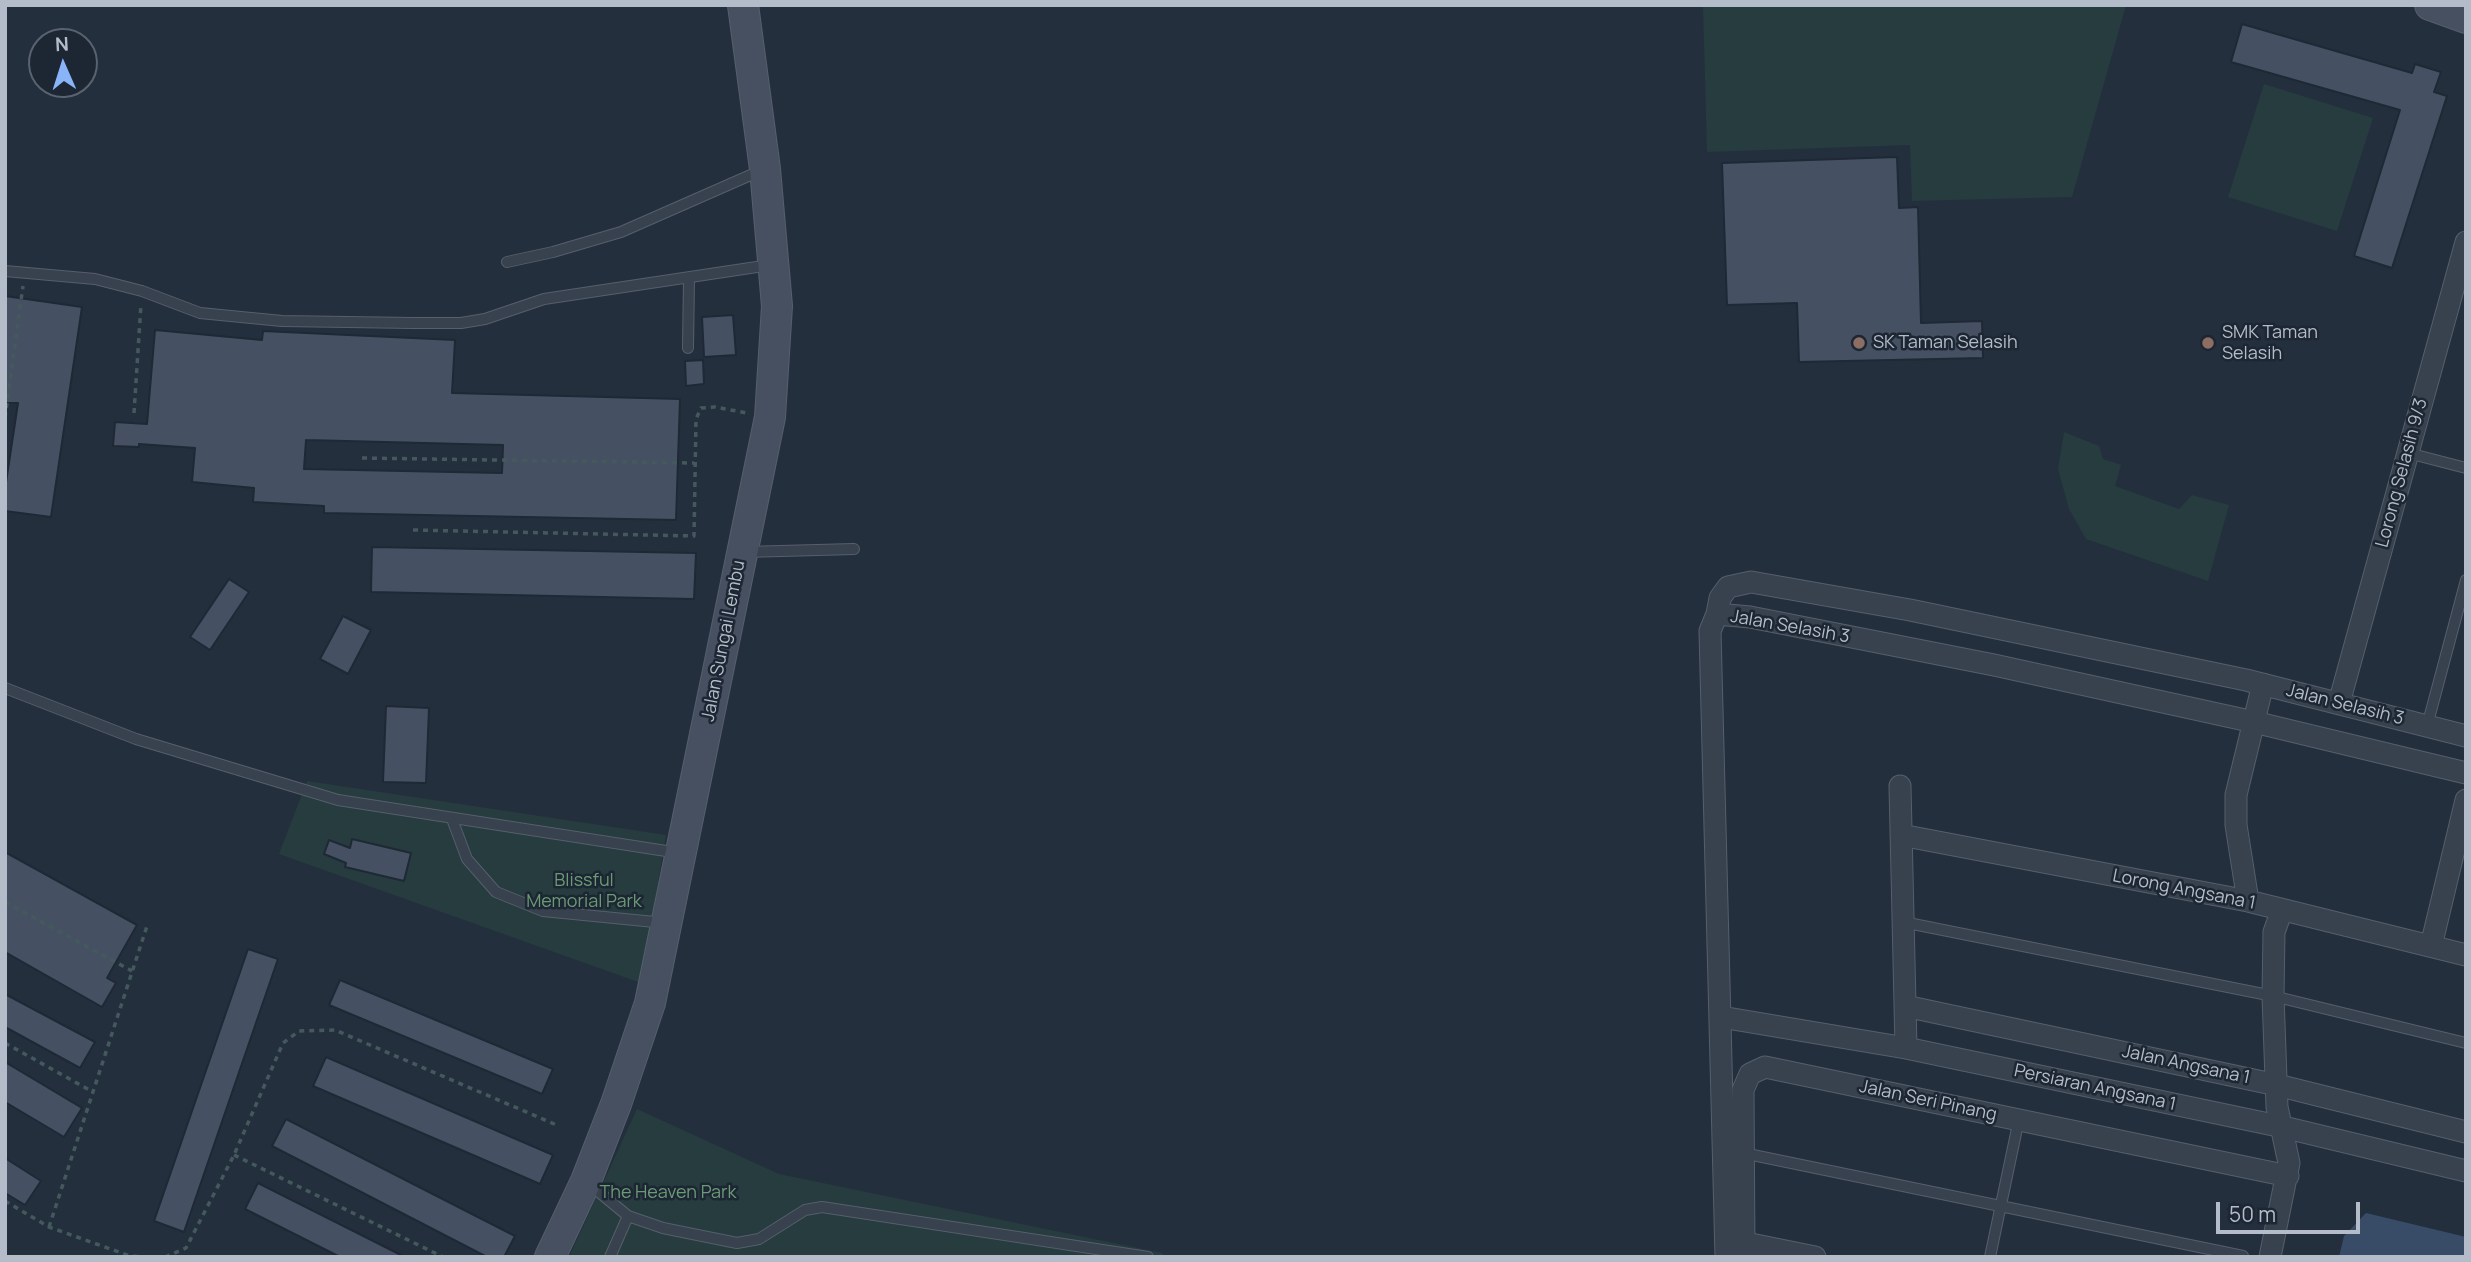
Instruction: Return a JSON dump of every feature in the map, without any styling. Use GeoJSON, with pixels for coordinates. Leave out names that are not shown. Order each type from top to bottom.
{"type":"FeatureCollection","features":[{"type":"Feature","properties":{"kind":"main road","name":"Jalan Sungai Lembu"},"geometry":{"type":"LineString","coordinates":[[550,1257],[586,1181],[616,1104],[650,1003],[679,853],[705,745],[741,552],[770,417],[777,306],[765,169],[743,5]]}},
{"type":"Feature","properties":{"kind":"main road"},"geometry":{"type":"LineString","coordinates":[[2430,5],[2466,18]]}},
{"type":"Feature","properties":{"kind":"street","name":"Lorong Selasih 9/3"},"geometry":{"type":"LineString","coordinates":[[2339,704],[2466,242]]}},
{"type":"Feature","properties":{"kind":"street","name":"Jalan Selasih 3"},"geometry":{"type":"LineString","coordinates":[[2466,736],[2263,684],[1910,610],[1751,582],[1728,587],[1720,597],[1717,614],[1750,617],[1980,663],[2254,722],[2466,773]]}},
{"type":"Feature","properties":{"kind":"street"},"geometry":{"type":"LineString","coordinates":[[1717,614],[1710,631],[1721,1017],[1735,1249],[1815,1257]]}},
{"type":"Feature","properties":{"kind":"street"},"geometry":{"type":"LineString","coordinates":[[2248,901],[2238,836],[2236,795],[2263,684]]}},
{"type":"Feature","properties":{"kind":"street"},"geometry":{"type":"LineString","coordinates":[[1900,786],[1906,1048]]}},
{"type":"Feature","properties":{"kind":"street"},"geometry":{"type":"LineString","coordinates":[[2431,946],[2466,800]]}},
{"type":"Feature","properties":{"kind":"street","name":"Lorong Angsana 1"},"geometry":{"type":"LineString","coordinates":[[1901,835],[2248,901],[2466,955]]}},
{"type":"Feature","properties":{"kind":"street"},"geometry":{"type":"LineString","coordinates":[[2270,1257],[2289,1163],[2277,1107],[2273,996],[2274,932],[2282,909]]}},
{"type":"Feature","properties":{"kind":"street","name":"Jalan Angsana 1"},"geometry":{"type":"LineString","coordinates":[[1905,1006],[2277,1084],[2466,1132]]}},
{"type":"Feature","properties":{"kind":"street","name":"Persiaran Angsana 1"},"geometry":{"type":"LineString","coordinates":[[1721,1017],[1906,1048],[2283,1127],[2466,1171]]}},
{"type":"Feature","properties":{"kind":"street","name":"Jalan Seri Pinang"},"geometry":{"type":"LineString","coordinates":[[1735,1249],[1743,1153],[1743,1090],[1750,1074],[1765,1067],[2288,1175]]}},
{"type":"Feature","properties":{"kind":"lane"},"geometry":{"type":"LineString","coordinates":[[507,262],[553,253],[621,232],[765,169]]}},
{"type":"Feature","properties":{"kind":"lane"},"geometry":{"type":"LineString","coordinates":[[5,271],[95,279],[142,291],[200,313],[282,321],[461,323],[513,311],[544,299],[773,265]]}},
{"type":"Feature","properties":{"kind":"lane"},"geometry":{"type":"LineString","coordinates":[[688,348],[689,278]]}},
{"type":"Feature","properties":{"kind":"lane"},"geometry":{"type":"LineString","coordinates":[[2408,453],[2466,468]]}},
{"type":"Feature","properties":{"kind":"lane"},"geometry":{"type":"LineString","coordinates":[[741,552],[854,549]]}},
{"type":"Feature","properties":{"kind":"lane"},"geometry":{"type":"LineString","coordinates":[[2427,726],[2466,580]]}},
{"type":"Feature","properties":{"kind":"lane"},"geometry":{"type":"LineString","coordinates":[[5,688],[136,739],[338,800],[679,853]]}},
{"type":"Feature","properties":{"kind":"lane"},"geometry":{"type":"LineString","coordinates":[[452,819],[467,859],[496,892],[543,911],[666,923]]}},
{"type":"Feature","properties":{"kind":"lane"},"geometry":{"type":"LineString","coordinates":[[1903,922],[2273,996],[2466,1044]]}},
{"type":"Feature","properties":{"kind":"lane"},"geometry":{"type":"LineString","coordinates":[[1990,1257],[2019,1119]]}},
{"type":"Feature","properties":{"kind":"lane"},"geometry":{"type":"LineString","coordinates":[[1743,1153],[2244,1256]]}},
{"type":"Feature","properties":{"kind":"lane"},"geometry":{"type":"LineString","coordinates":[[586,1181],[628,1216],[663,1228],[737,1243],[759,1239],[805,1210],[822,1207],[1148,1257]]}},
{"type":"Feature","properties":{"kind":"lane"},"geometry":{"type":"LineString","coordinates":[[610,1257],[628,1216]]}},
{"type":"Feature","properties":{"kind":"path"},"geometry":{"type":"LineString","coordinates":[[5,418],[25,274]]}},
{"type":"Feature","properties":{"kind":"path"},"geometry":{"type":"LineString","coordinates":[[134,413],[142,291]]}},
{"type":"Feature","properties":{"kind":"path"},"geometry":{"type":"LineString","coordinates":[[413,530],[694,536],[696,419],[701,408],[715,407],[770,417]]}},
{"type":"Feature","properties":{"kind":"path"},"geometry":{"type":"LineString","coordinates":[[362,458],[694,463]]}},
{"type":"Feature","properties":{"kind":"path"},"geometry":{"type":"LineString","coordinates":[[5,902],[132,971]]}},
{"type":"Feature","properties":{"kind":"path"},"geometry":{"type":"LineString","coordinates":[[49,1227],[148,923]]}},
{"type":"Feature","properties":{"kind":"path"},"geometry":{"type":"LineString","coordinates":[[164,1257],[186,1248],[234,1155],[283,1043],[299,1031],[335,1030],[559,1126]]}},
{"type":"Feature","properties":{"kind":"path"},"geometry":{"type":"LineString","coordinates":[[5,1043],[93,1092]]}},
{"type":"Feature","properties":{"kind":"path"},"geometry":{"type":"LineString","coordinates":[[234,1155],[443,1257]]}},
{"type":"Feature","properties":{"kind":"path"},"geometry":{"type":"LineString","coordinates":[[5,1201],[49,1227],[130,1256],[145,1257]]}},
{"type":"Feature","properties":{"kind":"green space"},"geometry":{"type":"Polygon","coordinates":[[[1703,5],[2126,5],[2072,197],[1912,201],[1910,145],[1707,152],[1703,5]]]}},
{"type":"Feature","properties":{"kind":"green space"},"geometry":{"type":"Polygon","coordinates":[[[2264,84],[2373,118],[2337,231],[2228,197],[2264,84]]]}},
{"type":"Feature","properties":{"kind":"green space"},"geometry":{"type":"Polygon","coordinates":[[[2064,432],[2099,446],[2103,459],[2121,465],[2115,486],[2179,509],[2192,495],[2229,505],[2208,581],[2086,539],[2069,509],[2058,469],[2064,432]]]}},
{"type":"Feature","properties":{"kind":"green space","name":"Blissful Memorial Park"},"geometry":{"type":"Polygon","coordinates":[[[307,781],[666,835],[641,983],[279,854],[307,781]]]}},
{"type":"Feature","properties":{"kind":"green space","name":"The Heaven Park"},"geometry":{"type":"Polygon","coordinates":[[[637,1109],[779,1174],[1162,1253],[1166,1257],[569,1257],[637,1109]]]}},
{"type":"Feature","properties":{"kind":"water"},"geometry":{"type":"Polygon","coordinates":[[[2366,1213],[2466,1237],[2466,1257],[2339,1257],[2344,1236],[2366,1213]]]}},
{"type":"Feature","properties":{"kind":"building"},"geometry":{"type":"Polygon","coordinates":[[[2242,24],[2412,73],[2415,64],[2441,72],[2434,92],[2447,96],[2392,268],[2354,256],[2400,110],[2231,62],[2242,24]]]}},
{"type":"Feature","properties":{"kind":"building"},"geometry":{"type":"Polygon","coordinates":[[[1897,157],[1899,208],[1918,207],[1921,323],[1982,321],[1983,358],[1799,362],[1797,303],[1727,305],[1722,163],[1897,157]]]}},
{"type":"Feature","properties":{"kind":"building"},"geometry":{"type":"Polygon","coordinates":[[[5,296],[82,307],[51,517],[5,511],[5,489],[18,403],[5,403],[5,296]]]}},
{"type":"Feature","properties":{"kind":"building"},"geometry":{"type":"Polygon","coordinates":[[[733,315],[736,355],[704,357],[702,317],[733,315]]]}},
{"type":"Feature","properties":{"kind":"building"},"geometry":{"type":"Polygon","coordinates":[[[155,330],[262,340],[263,331],[455,340],[452,393],[680,399],[676,520],[324,513],[324,506],[253,502],[254,488],[192,482],[195,448],[139,444],[139,447],[113,446],[115,422],[147,424],[155,330]],[[306,440],[304,469],[502,473],[503,445],[306,440]]]}},
{"type":"Feature","properties":{"kind":"building"},"geometry":{"type":"Polygon","coordinates":[[[703,360],[704,384],[686,386],[685,361],[703,360]]]}},
{"type":"Feature","properties":{"kind":"building"},"geometry":{"type":"Polygon","coordinates":[[[372,547],[696,553],[694,599],[371,592],[372,547]]]}},
{"type":"Feature","properties":{"kind":"building"},"geometry":{"type":"Polygon","coordinates":[[[229,579],[249,592],[210,650],[190,637],[229,579]]]}},
{"type":"Feature","properties":{"kind":"building"},"geometry":{"type":"Polygon","coordinates":[[[343,616],[371,630],[348,674],[320,659],[343,616]]]}},
{"type":"Feature","properties":{"kind":"building"},"geometry":{"type":"Polygon","coordinates":[[[386,706],[429,708],[426,783],[383,782],[386,706]]]}},
{"type":"Feature","properties":{"kind":"building"},"geometry":{"type":"Polygon","coordinates":[[[352,839],[411,853],[404,881],[345,867],[346,863],[324,854],[329,840],[350,848],[352,839]]]}},
{"type":"Feature","properties":{"kind":"building"},"geometry":{"type":"Polygon","coordinates":[[[5,852],[137,925],[107,978],[116,983],[102,1007],[5,952],[5,852]]]}},
{"type":"Feature","properties":{"kind":"building"},"geometry":{"type":"Polygon","coordinates":[[[248,949],[278,959],[184,1232],[154,1221],[248,949]]]}},
{"type":"Feature","properties":{"kind":"building"},"geometry":{"type":"Polygon","coordinates":[[[340,980],[553,1069],[542,1094],[329,1005],[340,980]]]}},
{"type":"Feature","properties":{"kind":"building"},"geometry":{"type":"Polygon","coordinates":[[[5,994],[95,1042],[80,1068],[5,1027],[5,994]]]}},
{"type":"Feature","properties":{"kind":"building"},"geometry":{"type":"Polygon","coordinates":[[[326,1057],[553,1155],[540,1184],[313,1086],[326,1057]]]}},
{"type":"Feature","properties":{"kind":"building"},"geometry":{"type":"Polygon","coordinates":[[[5,1062],[82,1108],[64,1137],[5,1102],[5,1062]]]}},
{"type":"Feature","properties":{"kind":"building"},"geometry":{"type":"Polygon","coordinates":[[[286,1119],[515,1236],[504,1257],[487,1257],[272,1146],[286,1119]]]}},
{"type":"Feature","properties":{"kind":"building"},"geometry":{"type":"Polygon","coordinates":[[[5,1158],[41,1181],[25,1205],[5,1193],[5,1158]]]}},
{"type":"Feature","properties":{"kind":"building"},"geometry":{"type":"Polygon","coordinates":[[[258,1183],[405,1257],[340,1257],[245,1209],[258,1183]]]}},
{"type":"Feature","properties":{"kind":"place","name":"SK Taman Selasih"},"geometry":{"type":"Point","coordinates":[1859,343]}},
{"type":"Feature","properties":{"kind":"place","name":"SMK Taman Selasih"},"geometry":{"type":"Point","coordinates":[2208,343]}}]}
